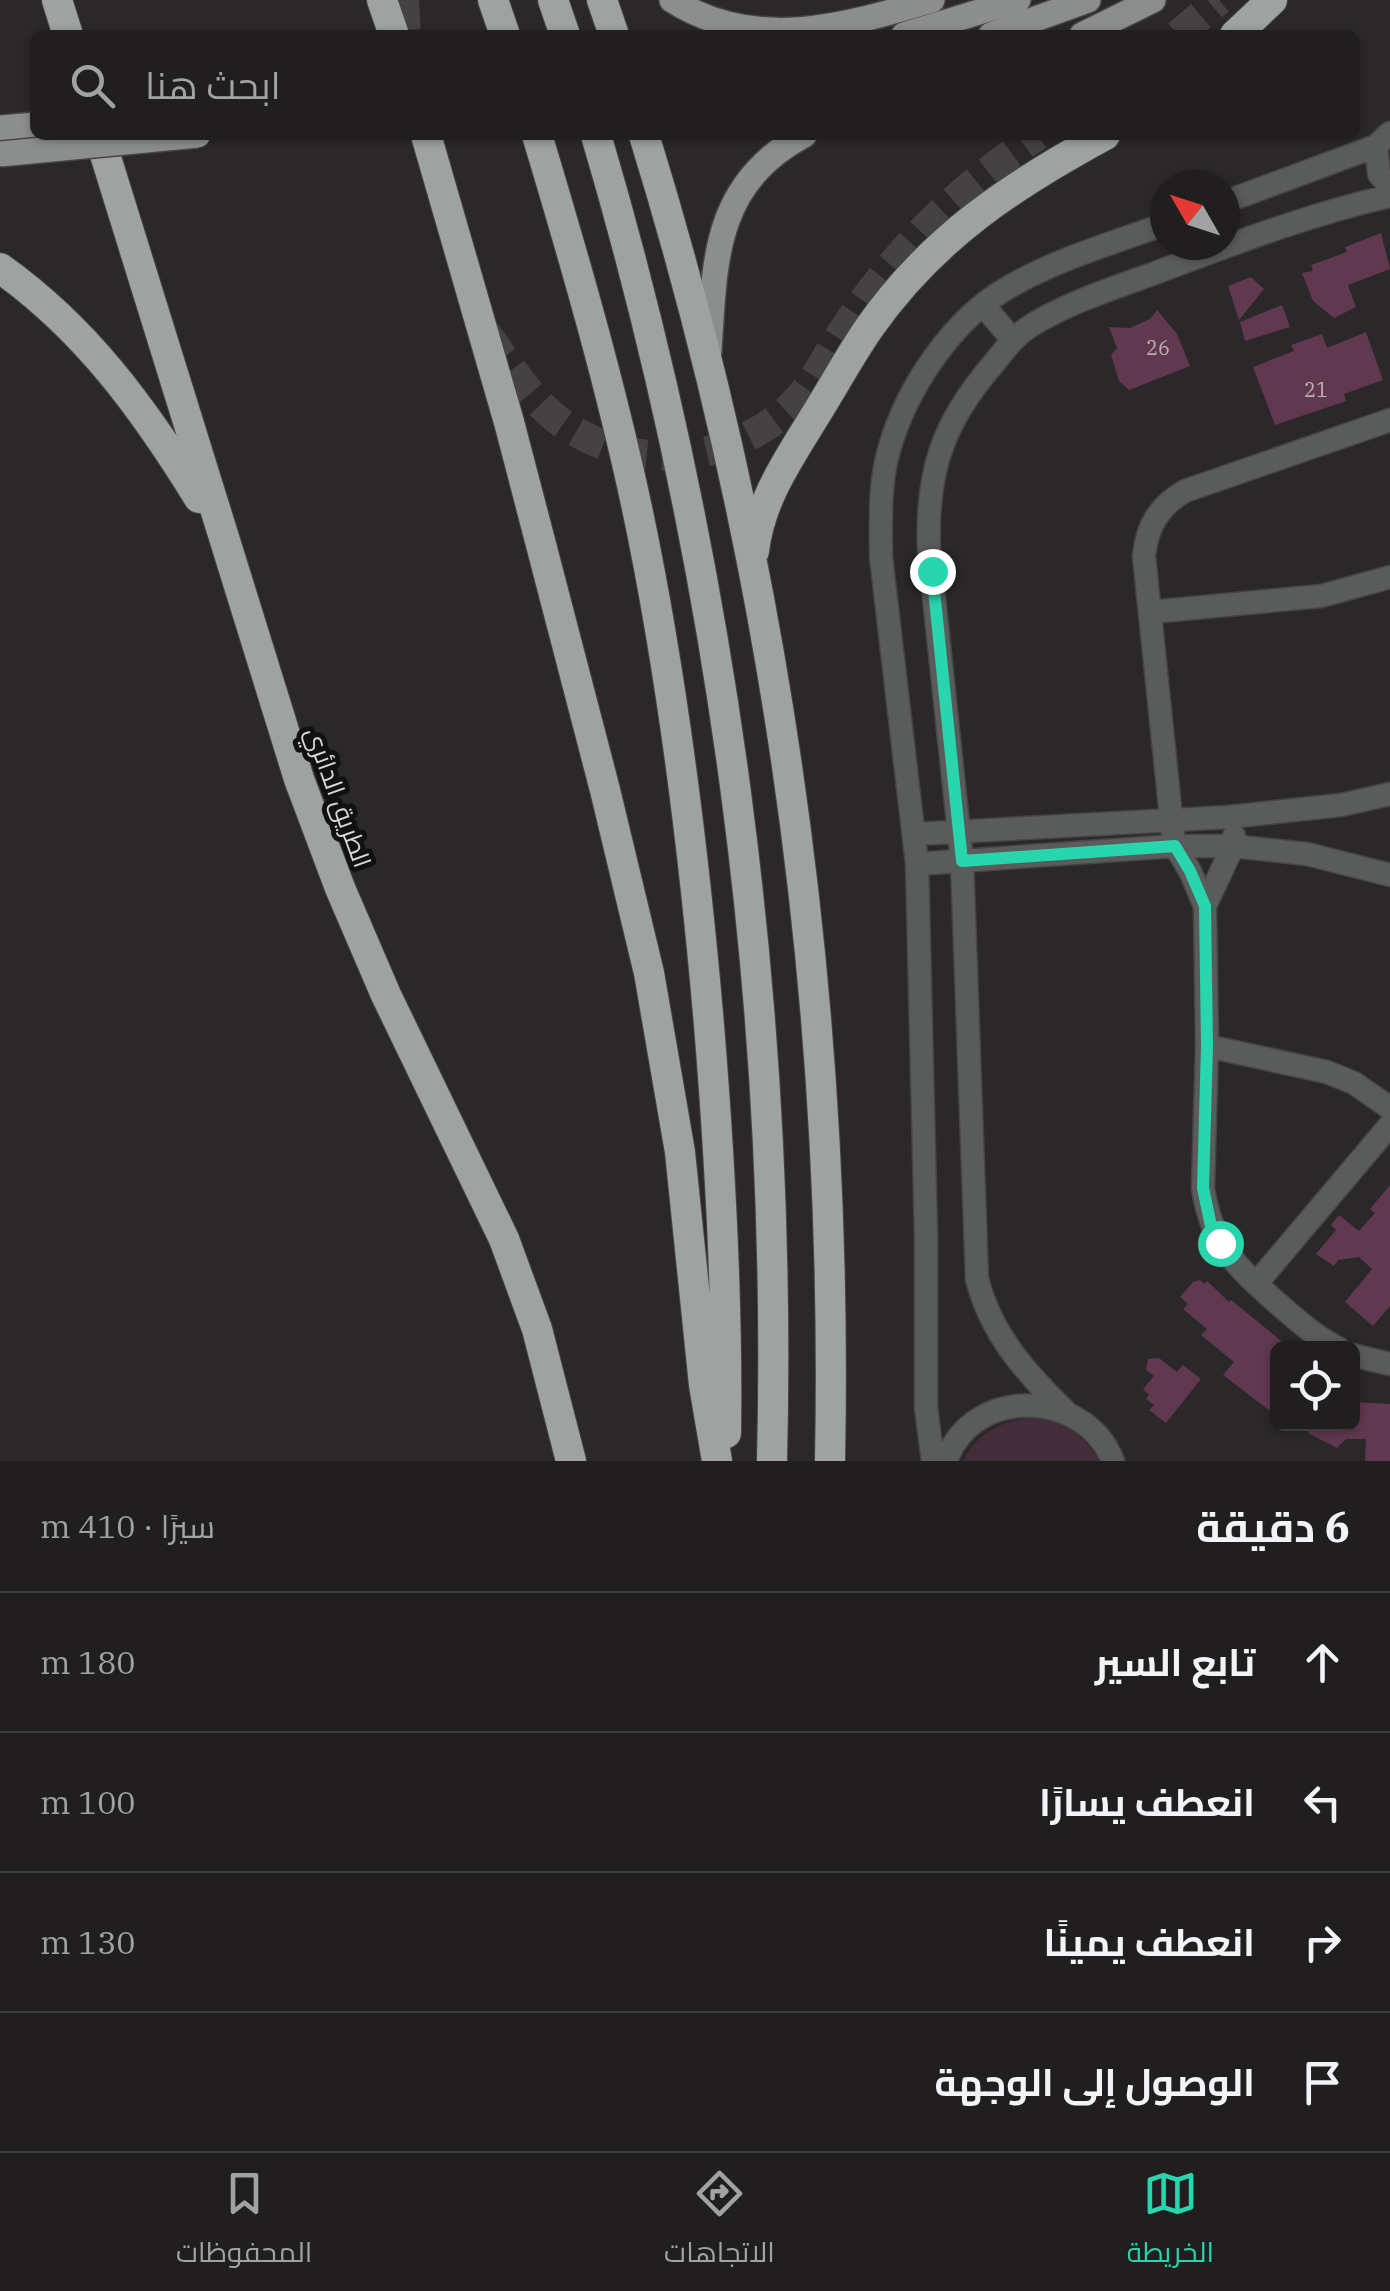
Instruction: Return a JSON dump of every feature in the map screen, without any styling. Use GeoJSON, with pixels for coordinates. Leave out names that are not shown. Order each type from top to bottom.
{"type":"FeatureCollection","features":[{"type":"Feature","properties":{"kind":"highway"},"geometry":{"type":"LineString","coordinates":[[57,0],[66,30]]}},
{"type":"Feature","properties":{"kind":"highway"},"geometry":{"type":"LineString","coordinates":[[382,0],[392,30]]}},
{"type":"Feature","properties":{"kind":"highway"},"geometry":{"type":"LineString","coordinates":[[493,0],[503,30]]}},
{"type":"Feature","properties":{"kind":"highway"},"geometry":{"type":"LineString","coordinates":[[554,0],[563,30]]}},
{"type":"Feature","properties":{"kind":"highway"},"geometry":{"type":"LineString","coordinates":[[602,0],[612,30]]}},
{"type":"Feature","properties":{"kind":"highway"},"geometry":{"type":"LineString","coordinates":[[1240,30],[1272,0]]}},
{"type":"Feature","properties":{"kind":"highway","name":"الطريق الدائري"},"geometry":{"type":"LineString","coordinates":[[100,140],[280,723],[340,888],[410,1048],[484,1196],[522,1284],[551,1376],[570,1461]]}},
{"type":"Feature","properties":{"kind":"highway"},"geometry":{"type":"LineString","coordinates":[[427,140],[510,422],[648,973],[680,1152],[704,1385],[717,1461]]}},
{"type":"Feature","properties":{"kind":"highway"},"geometry":{"type":"LineString","coordinates":[[538,140],[621,437],[674,712],[705,975],[718,1150],[726,1318],[726,1461]]}},
{"type":"Feature","properties":{"kind":"highway"},"geometry":{"type":"LineString","coordinates":[[597,140],[640,290],[676,443],[706,594],[730,747],[750,900],[766,1112],[773,1286],[772,1461]]}},
{"type":"Feature","properties":{"kind":"highway"},"geometry":{"type":"LineString","coordinates":[[645,140],[708,366],[752,564],[790,778],[819,1035],[829,1207],[830,1461]]}},
{"type":"Feature","properties":{"kind":"highway"},"geometry":{"type":"LineString","coordinates":[[752,564],[759,523],[783,466],[889,302],[933,252],[983,209],[1096,140]]}},
{"type":"Feature","properties":{"kind":"highway"},"geometry":{"type":"LineString","coordinates":[[0,268],[58,314],[111,370],[149,419],[222,536]]}},
{"type":"Feature","properties":{"kind":"main road"},"geometry":{"type":"LineString","coordinates":[[672,0],[728,26],[753,30]]}},
{"type":"Feature","properties":{"kind":"main road"},"geometry":{"type":"LineString","coordinates":[[810,30],[932,0]]}},
{"type":"Feature","properties":{"kind":"main road"},"geometry":{"type":"LineString","coordinates":[[920,30],[1018,0]]}},
{"type":"Feature","properties":{"kind":"main road"},"geometry":{"type":"LineString","coordinates":[[1005,30],[1088,0]]}},
{"type":"Feature","properties":{"kind":"main road"},"geometry":{"type":"LineString","coordinates":[[1092,30],[1152,0]]}},
{"type":"Feature","properties":{"kind":"main road"},"geometry":{"type":"LineString","coordinates":[[0,128],[30,125]]}},
{"type":"Feature","properties":{"kind":"main road"},"geometry":{"type":"LineString","coordinates":[[0,154],[146,140]]}},
{"type":"Feature","properties":{"kind":"main road"},"geometry":{"type":"LineString","coordinates":[[708,366],[714,266],[728,213],[760,167],[797,140]]}},
{"type":"Feature","properties":{"kind":"street"},"geometry":{"type":"LineString","coordinates":[[1240,196],[1383,140],[1380,174],[1390,187]]}},
{"type":"Feature","properties":{"kind":"street"},"geometry":{"type":"LineString","coordinates":[[1240,230],[1390,196]]}},
{"type":"Feature","properties":{"kind":"street"},"geometry":{"type":"LineString","coordinates":[[934,1461],[926,1408],[917,864],[882,557],[888,454],[914,390],[945,346],[983,306],[1040,270],[1150,230]]}},
{"type":"Feature","properties":{"kind":"street"},"geometry":{"type":"LineString","coordinates":[[1135,1461],[1065,1411],[1004,1343],[983,1302],[977,1279],[962,861],[928,517],[935,463],[944,436],[973,386],[1013,340],[1029,327],[1072,305],[1170,260]]}},
{"type":"Feature","properties":{"kind":"street"},"geometry":{"type":"LineString","coordinates":[[983,306],[1013,340]]}},
{"type":"Feature","properties":{"kind":"street"},"geometry":{"type":"LineString","coordinates":[[1326,1341],[1305,1328],[1230,1259],[1206,1207],[1205,906],[1175,846],[1146,542],[1155,518],[1173,498],[1390,420]]}},
{"type":"Feature","properties":{"kind":"street"},"geometry":{"type":"LineString","coordinates":[[1152,612],[1321,596],[1390,577]]}},
{"type":"Feature","properties":{"kind":"street"},"geometry":{"type":"LineString","coordinates":[[915,834],[1230,817],[1341,805],[1390,794]]}},
{"type":"Feature","properties":{"kind":"street"},"geometry":{"type":"LineString","coordinates":[[1205,906],[1233,846],[1230,817]]}},
{"type":"Feature","properties":{"kind":"street"},"geometry":{"type":"LineString","coordinates":[[917,864],[1175,846],[1233,846],[1306,854],[1390,874]]}},
{"type":"Feature","properties":{"kind":"street"},"geometry":{"type":"LineString","coordinates":[[1207,1046],[1327,1072],[1354,1083],[1390,1108]]}},
{"type":"Feature","properties":{"kind":"street"},"geometry":{"type":"LineString","coordinates":[[1256,1284],[1390,1126]]}},
{"type":"Feature","properties":{"kind":"street"},"geometry":{"type":"LineString","coordinates":[[1360,1357],[1390,1364]]}},
{"type":"Feature","properties":{"kind":"street"},"geometry":{"type":"LineString","coordinates":[[946,1461],[964,1432],[986,1415],[1011,1406],[1038,1404],[1065,1411]]}},
{"type":"Feature","properties":{"kind":"street"},"geometry":{"type":"LineString","coordinates":[[1091,1428],[1113,1461]]}},
{"type":"Feature","properties":{"kind":"shaded area"},"geometry":{"type":"Polygon","coordinates":[[[1028,1418],[1070,1429],[1100,1461],[963,1461],[975,1443],[990,1431],[1028,1418]]]}},
{"type":"Feature","properties":{"kind":"building"},"geometry":{"type":"Polygon","coordinates":[[[1381,233],[1390,269],[1348,285],[1356,307],[1334,318],[1313,301],[1302,273],[1313,271],[1311,265],[1347,252],[1345,247],[1381,233]]]}},
{"type":"Feature","properties":{"kind":"building"},"geometry":{"type":"Polygon","coordinates":[[[1251,277],[1264,289],[1239,320],[1228,286],[1251,277]]]}},
{"type":"Feature","properties":{"kind":"building"},"geometry":{"type":"Polygon","coordinates":[[[1282,305],[1290,327],[1245,341],[1240,322],[1282,305]]]}},
{"type":"Feature","properties":{"kind":"building"},"geometry":{"type":"Polygon","coordinates":[[[1157,310],[1177,334],[1190,366],[1129,390],[1119,381],[1111,355],[1117,348],[1109,327],[1130,328],[1150,319],[1157,310]]]}},
{"type":"Feature","properties":{"kind":"building"},"geometry":{"type":"Polygon","coordinates":[[[1366,332],[1383,380],[1344,394],[1346,401],[1275,425],[1253,367],[1294,351],[1291,345],[1322,334],[1327,348],[1366,332]]]}},
{"type":"Feature","properties":{"kind":"building"},"geometry":{"type":"Polygon","coordinates":[[[1390,1185],[1390,1306],[1373,1326],[1345,1302],[1372,1269],[1359,1257],[1338,1260],[1334,1266],[1316,1254],[1336,1230],[1331,1225],[1339,1215],[1359,1231],[1375,1213],[1370,1209],[1390,1185]]]}},
{"type":"Feature","properties":{"kind":"building"},"geometry":{"type":"Polygon","coordinates":[[[1207,1281],[1281,1341],[1270,1341],[1270,1411],[1223,1375],[1234,1362],[1201,1335],[1207,1329],[1183,1309],[1188,1304],[1180,1297],[1193,1282],[1207,1281]]]}},
{"type":"Feature","properties":{"kind":"building"},"geometry":{"type":"Polygon","coordinates":[[[1159,1358],[1177,1372],[1183,1365],[1201,1379],[1166,1423],[1149,1410],[1154,1405],[1146,1399],[1149,1395],[1143,1389],[1154,1376],[1146,1370],[1148,1359],[1159,1358]]]}},
{"type":"Feature","properties":{"kind":"building"},"geometry":{"type":"Polygon","coordinates":[[[1360,1402],[1390,1404],[1390,1461],[1365,1461],[1366,1439],[1346,1439],[1337,1448],[1308,1433],[1360,1431],[1360,1402]]]}},
{"type":"Feature","properties":{"kind":"tunnel"},"geometry":{"type":"LineString","coordinates":[[404,0],[406,30]]}},
{"type":"Feature","properties":{"kind":"tunnel"},"geometry":{"type":"LineString","coordinates":[[1184,30],[1219,0]]}},
{"type":"Feature","properties":{"kind":"tunnel"},"geometry":{"type":"LineString","coordinates":[[486,333],[537,401],[587,438],[618,450],[651,455],[684,455],[716,449],[775,420],[800,397],[865,299],[912,242],[963,192],[1031,140]]}},
{"type":"Feature","properties":{"kind":"route"},"geometry":{"type":"LineString","coordinates":[[932,571],[962,861],[1175,846],[1196,882],[1205,906],[1203,1188],[1211,1226],[1220,1243]]}}]}
